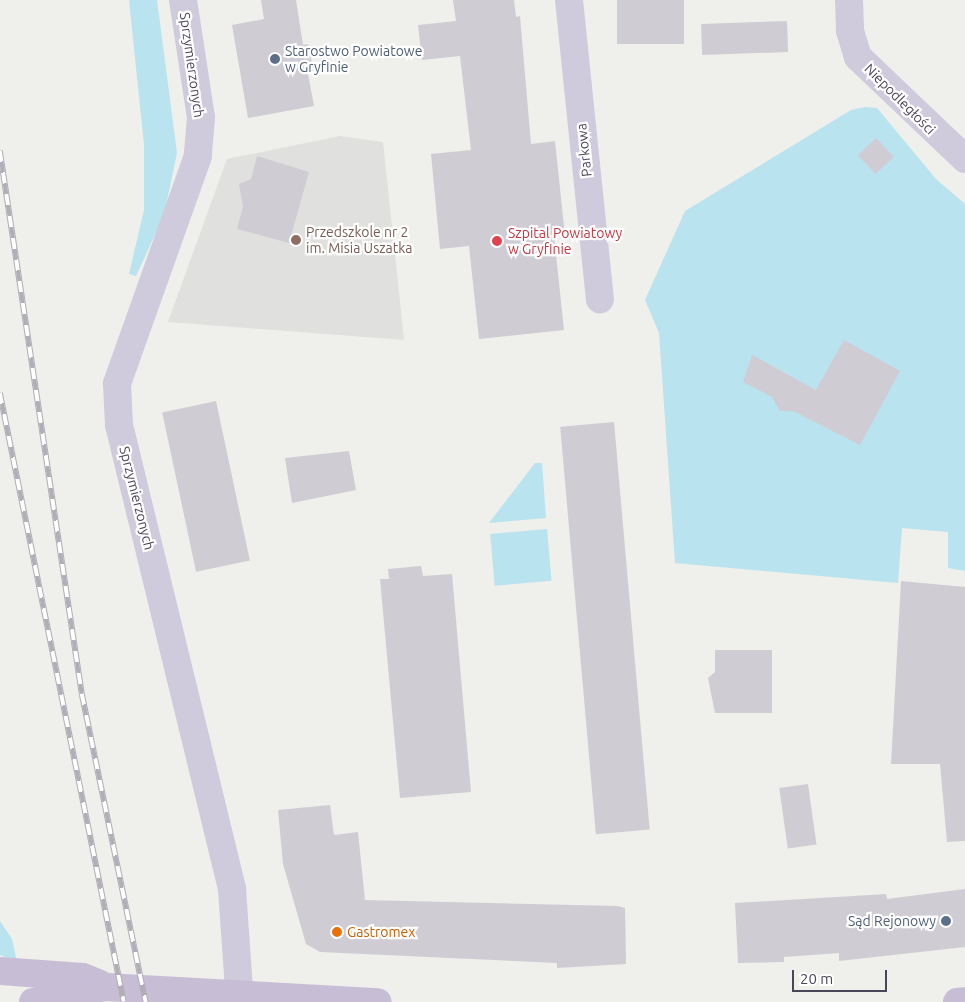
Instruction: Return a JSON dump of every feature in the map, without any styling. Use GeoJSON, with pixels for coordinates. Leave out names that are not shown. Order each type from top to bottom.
{"type":"FeatureCollection","features":[{"type":"Feature","properties":{"kind":"main road"},"geometry":{"type":"LineString","coordinates":[[0,971],[83,977],[106,987]]}},
{"type":"Feature","properties":{"kind":"main road"},"geometry":{"type":"LineString","coordinates":[[33,1002],[106,987],[240,997],[378,1002]]}},
{"type":"Feature","properties":{"kind":"main road"},"geometry":{"type":"LineString","coordinates":[[958,1002],[965,1001]]}},
{"type":"Feature","properties":{"kind":"street","name":"Sprzymierzonych"},"geometry":{"type":"LineString","coordinates":[[183,0],[201,118],[198,156],[117,384],[119,425],[232,889],[240,997]]}},
{"type":"Feature","properties":{"kind":"street","name":"Parkowa"},"geometry":{"type":"LineString","coordinates":[[569,0],[600,299]]}},
{"type":"Feature","properties":{"kind":"street","name":"Niepodległości"},"geometry":{"type":"LineString","coordinates":[[849,0],[850,31],[858,57],[874,75],[965,159]]}},
{"type":"Feature","properties":{"kind":"shaded area"},"geometry":{"type":"Polygon","coordinates":[[[129,0],[157,0],[177,153],[164,215],[136,276],[129,274],[144,210],[144,145],[129,0]]]}},
{"type":"Feature","properties":{"kind":"shaded area"},"geometry":{"type":"Polygon","coordinates":[[[865,107],[877,108],[936,179],[965,204],[965,571],[948,568],[948,532],[902,528],[898,583],[675,563],[659,333],[645,300],[685,211],[851,110],[865,107]]]}},
{"type":"Feature","properties":{"kind":"shaded area","name":"Przedszkole nr 2 im. Misia Uszatka"},"geometry":{"type":"Polygon","coordinates":[[[340,136],[383,142],[404,340],[168,322],[227,159],[340,136]]]}},
{"type":"Feature","properties":{"kind":"shaded area"},"geometry":{"type":"Polygon","coordinates":[[[535,463],[542,463],[546,518],[489,523],[535,463]]]}},
{"type":"Feature","properties":{"kind":"shaded area"},"geometry":{"type":"Polygon","coordinates":[[[547,529],[552,581],[495,586],[490,534],[547,529]]]}},
{"type":"Feature","properties":{"kind":"shaded area"},"geometry":{"type":"Polygon","coordinates":[[[0,921],[12,939],[17,962],[0,955],[0,921]]]}},
{"type":"Feature","properties":{"kind":"building","name":"Starostwo Powiatowe w Gryfinie"},"geometry":{"type":"Polygon","coordinates":[[[261,0],[296,0],[303,45],[308,44],[314,73],[308,74],[314,106],[248,118],[232,25],[264,19],[261,0]]]}},
{"type":"Feature","properties":{"kind":"building","name":"Szpital Powiatowy w Gryfinie"},"geometry":{"type":"Polygon","coordinates":[[[453,0],[514,0],[516,17],[520,16],[531,144],[555,141],[565,236],[554,236],[564,330],[479,339],[469,246],[440,249],[431,154],[471,150],[460,56],[422,60],[418,25],[456,21],[453,0]]]}},
{"type":"Feature","properties":{"kind":"building"},"geometry":{"type":"Polygon","coordinates":[[[617,0],[684,0],[684,44],[617,44],[617,0]]]}},
{"type":"Feature","properties":{"kind":"building"},"geometry":{"type":"Polygon","coordinates":[[[787,21],[788,52],[702,55],[701,24],[787,21]]]}},
{"type":"Feature","properties":{"kind":"building"},"geometry":{"type":"Polygon","coordinates":[[[876,138],[894,157],[875,174],[858,155],[876,138]]]}},
{"type":"Feature","properties":{"kind":"building"},"geometry":{"type":"Polygon","coordinates":[[[257,156],[309,172],[289,243],[237,229],[243,207],[239,184],[251,179],[257,156]]]}},
{"type":"Feature","properties":{"kind":"building"},"geometry":{"type":"Polygon","coordinates":[[[844,340],[900,371],[860,445],[793,411],[780,411],[772,397],[743,382],[752,355],[816,390],[844,340]]]}},
{"type":"Feature","properties":{"kind":"building"},"geometry":{"type":"Polygon","coordinates":[[[216,401],[250,560],[196,572],[162,412],[216,401]]]}},
{"type":"Feature","properties":{"kind":"building"},"geometry":{"type":"Polygon","coordinates":[[[614,422],[650,829],[596,834],[560,427],[614,422]]]}},
{"type":"Feature","properties":{"kind":"building"},"geometry":{"type":"Polygon","coordinates":[[[349,451],[356,490],[292,503],[285,458],[349,451]]]}},
{"type":"Feature","properties":{"kind":"building"},"geometry":{"type":"Polygon","coordinates":[[[421,566],[423,576],[452,574],[471,792],[400,798],[380,579],[389,579],[388,569],[421,566]]]}},
{"type":"Feature","properties":{"kind":"building"},"geometry":{"type":"Polygon","coordinates":[[[901,581],[965,587],[965,841],[947,842],[940,764],[891,764],[901,581]]]}},
{"type":"Feature","properties":{"kind":"building"},"geometry":{"type":"Polygon","coordinates":[[[715,650],[772,650],[772,713],[715,713],[708,678],[715,672],[715,650]]]}},
{"type":"Feature","properties":{"kind":"building"},"geometry":{"type":"Polygon","coordinates":[[[808,784],[816,844],[788,848],[779,788],[808,784]]]}},
{"type":"Feature","properties":{"kind":"building"},"geometry":{"type":"Polygon","coordinates":[[[330,805],[334,835],[358,832],[365,900],[618,906],[625,908],[626,964],[557,968],[557,963],[320,952],[306,944],[283,864],[278,810],[330,805]]]}},
{"type":"Feature","properties":{"kind":"building"},"geometry":{"type":"Polygon","coordinates":[[[965,889],[965,947],[839,961],[839,953],[784,957],[784,962],[738,963],[735,903],[886,894],[887,899],[965,889]]]}},
{"type":"Feature","properties":{"kind":"railway"},"geometry":{"type":"LineString","coordinates":[[0,151],[82,694],[146,1002]]}},
{"type":"Feature","properties":{"kind":"railway"},"geometry":{"type":"LineString","coordinates":[[0,393],[124,1002]]}},
{"type":"Feature","properties":{"kind":"place","name":"Starostwo Powiatowe w Gryfinie"},"geometry":{"type":"Point","coordinates":[275,59]}},
{"type":"Feature","properties":{"kind":"place","name":"Przedszkole nr 2 im. Misia Uszatka"},"geometry":{"type":"Point","coordinates":[296,240]}},
{"type":"Feature","properties":{"kind":"place","name":"Szpital Powiatowy w Gryfinie"},"geometry":{"type":"Point","coordinates":[497,241]}},
{"type":"Feature","properties":{"kind":"place","name":"Sąd Rejonowy"},"geometry":{"type":"Point","coordinates":[946,921]}},
{"type":"Feature","properties":{"kind":"place","name":"Gastromex"},"geometry":{"type":"Point","coordinates":[337,932]}}]}
